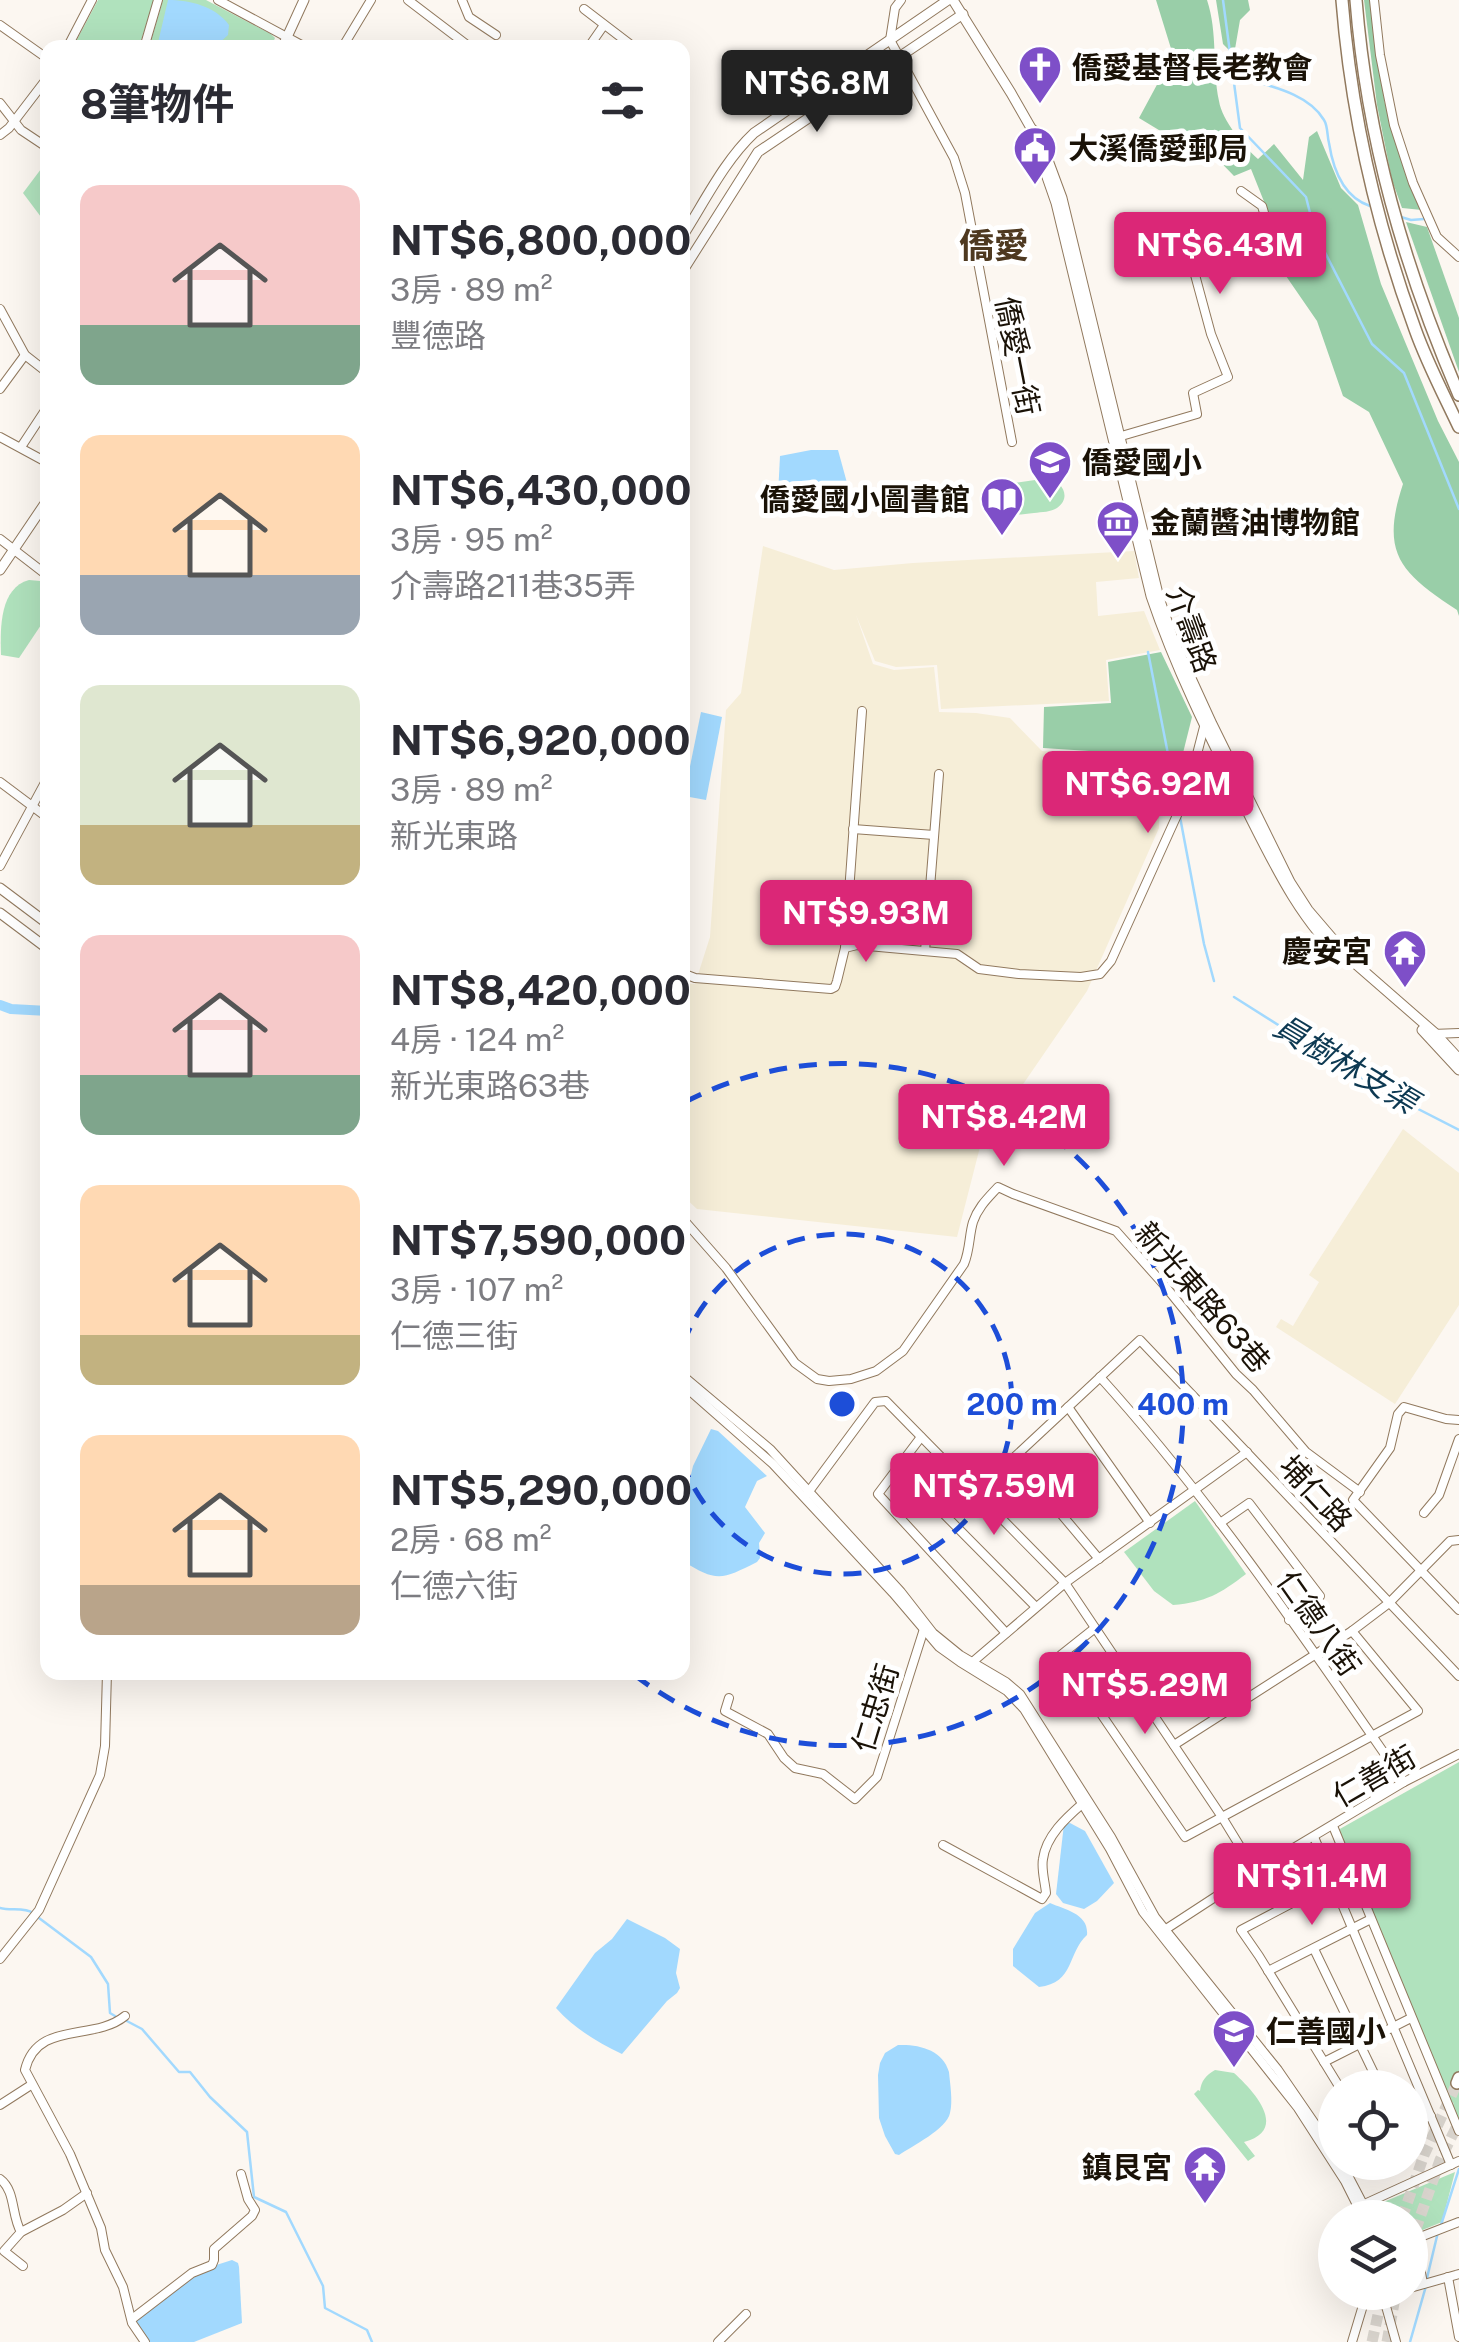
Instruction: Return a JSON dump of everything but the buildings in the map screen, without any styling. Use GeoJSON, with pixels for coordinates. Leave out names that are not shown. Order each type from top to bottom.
{"type":"FeatureCollection","features":[{"type":"Feature","properties":{"kind":"highway"},"geometry":{"type":"LineString","coordinates":[[1342,0],[1356,118],[1382,233],[1416,333],[1459,427]]}},
{"type":"Feature","properties":{"kind":"highway"},"geometry":{"type":"LineString","coordinates":[[1356,0],[1371,114],[1398,234],[1430,328],[1459,395]]}},
{"type":"Feature","properties":{"kind":"main road"},"geometry":{"type":"LineString","coordinates":[[285,40],[304,0]]}},
{"type":"Feature","properties":{"kind":"main road"},"geometry":{"type":"LineString","coordinates":[[690,225],[746,141],[950,0]]}},
{"type":"Feature","properties":{"kind":"main road","name":"介壽路"},"geometry":{"type":"LineString","coordinates":[[950,0],[1012,92],[1030,128],[1056,203],[1117,437],[1151,596],[1166,641],[1288,892],[1338,955],[1459,1059]]}},
{"type":"Feature","properties":{"kind":"main road"},"geometry":{"type":"LineString","coordinates":[[690,259],[758,152],[962,14]]}},
{"type":"Feature","properties":{"kind":"main road"},"geometry":{"type":"LineString","coordinates":[[0,570],[40,511]]}},
{"type":"Feature","properties":{"kind":"main road"},"geometry":{"type":"LineString","coordinates":[[0,888],[40,918]]}},
{"type":"Feature","properties":{"kind":"main road"},"geometry":{"type":"LineString","coordinates":[[0,913],[40,943]]}},
{"type":"Feature","properties":{"kind":"main road","name":"介壽路"},"geometry":{"type":"LineString","coordinates":[[1432,1034],[1459,1070]]}},
{"type":"Feature","properties":{"kind":"street"},"geometry":{"type":"LineString","coordinates":[[71,40],[92,0]]}},
{"type":"Feature","properties":{"kind":"street"},"geometry":{"type":"LineString","coordinates":[[146,40],[158,0]]}},
{"type":"Feature","properties":{"kind":"street"},"geometry":{"type":"LineString","coordinates":[[218,0],[294,40]]}},
{"type":"Feature","properties":{"kind":"street"},"geometry":{"type":"LineString","coordinates":[[347,40],[371,0]]}},
{"type":"Feature","properties":{"kind":"street"},"geometry":{"type":"LineString","coordinates":[[408,0],[460,40]]}},
{"type":"Feature","properties":{"kind":"street"},"geometry":{"type":"LineString","coordinates":[[462,0],[469,17],[496,35]]}},
{"type":"Feature","properties":{"kind":"street"},"geometry":{"type":"LineString","coordinates":[[890,40],[895,8],[901,0]]}},
{"type":"Feature","properties":{"kind":"street"},"geometry":{"type":"LineString","coordinates":[[1374,0],[1394,125],[1413,183],[1437,238],[1459,257]]}},
{"type":"Feature","properties":{"kind":"street"},"geometry":{"type":"LineString","coordinates":[[584,9],[624,40]]}},
{"type":"Feature","properties":{"kind":"street"},"geometry":{"type":"LineString","coordinates":[[0,25],[40,54]]}},
{"type":"Feature","properties":{"kind":"street"},"geometry":{"type":"LineString","coordinates":[[594,40],[604,25]]}},
{"type":"Feature","properties":{"kind":"street","name":"僑愛一街"},"geometry":{"type":"LineString","coordinates":[[890,40],[954,158],[1012,442]]}},
{"type":"Feature","properties":{"kind":"street"},"geometry":{"type":"LineString","coordinates":[[0,135],[40,88]]}},
{"type":"Feature","properties":{"kind":"street"},"geometry":{"type":"LineString","coordinates":[[0,103],[22,130],[40,142]]}},
{"type":"Feature","properties":{"kind":"street"},"geometry":{"type":"LineString","coordinates":[[1117,437],[1197,414],[1193,393],[1228,377],[1211,334],[1191,260],[1266,241],[1262,206],[1241,191]]}},
{"type":"Feature","properties":{"kind":"street"},"geometry":{"type":"LineString","coordinates":[[0,309],[25,355],[40,367]]}},
{"type":"Feature","properties":{"kind":"street"},"geometry":{"type":"LineString","coordinates":[[0,389],[25,355]]}},
{"type":"Feature","properties":{"kind":"street"},"geometry":{"type":"LineString","coordinates":[[21,448],[40,418]]}},
{"type":"Feature","properties":{"kind":"street"},"geometry":{"type":"LineString","coordinates":[[0,437],[40,459]]}},
{"type":"Feature","properties":{"kind":"street"},"geometry":{"type":"LineString","coordinates":[[0,539],[40,570]]}},
{"type":"Feature","properties":{"kind":"street"},"geometry":{"type":"LineString","coordinates":[[690,976],[835,987],[845,948],[862,711]]}},
{"type":"Feature","properties":{"kind":"street"},"geometry":{"type":"LineString","coordinates":[[845,948],[857,945],[958,954],[980,969],[1019,974],[1100,974],[1111,961],[1187,792],[1208,725]]}},
{"type":"Feature","properties":{"kind":"street"},"geometry":{"type":"LineString","coordinates":[[925,951],[939,774]]}},
{"type":"Feature","properties":{"kind":"street"},"geometry":{"type":"LineString","coordinates":[[0,782],[40,812]]}},
{"type":"Feature","properties":{"kind":"street"},"geometry":{"type":"LineString","coordinates":[[0,866],[40,792]]}},
{"type":"Feature","properties":{"kind":"street"},"geometry":{"type":"LineString","coordinates":[[853,829],[934,835]]}},
{"type":"Feature","properties":{"kind":"street"},"geometry":{"type":"LineString","coordinates":[[1432,1034],[1459,1033]]}},
{"type":"Feature","properties":{"kind":"street","name":"新光東路63巷"},"geometry":{"type":"LineString","coordinates":[[690,1227],[726,1268],[794,1363],[817,1379],[829,1382],[876,1371],[903,1351],[964,1264],[973,1223],[981,1205],[998,1187],[1116,1230],[1299,1444],[1356,1496]]}},
{"type":"Feature","properties":{"kind":"street","name":"埔仁路"},"geometry":{"type":"LineString","coordinates":[[1100,1377],[1140,1340],[1459,1676]]}},
{"type":"Feature","properties":{"kind":"street"},"geometry":{"type":"LineString","coordinates":[[978,1492],[1100,1377]]}},
{"type":"Feature","properties":{"kind":"street","name":"仁德八街"},"geometry":{"type":"LineString","coordinates":[[1100,1377],[1197,1490],[1404,1782]]}},
{"type":"Feature","properties":{"kind":"street"},"geometry":{"type":"LineString","coordinates":[[690,1382],[770,1449],[807,1495]]}},
{"type":"Feature","properties":{"kind":"street"},"geometry":{"type":"LineString","coordinates":[[690,1391],[807,1495],[900,1592],[926,1628],[1018,1701],[1110,1848],[1143,1912],[1278,2070],[1318,2128]]}},
{"type":"Feature","properties":{"kind":"street"},"geometry":{"type":"LineString","coordinates":[[807,1495],[875,1402],[886,1402],[1064,1583],[1255,1871]]}},
{"type":"Feature","properties":{"kind":"street"},"geometry":{"type":"LineString","coordinates":[[1068,1407],[1150,1523]]}},
{"type":"Feature","properties":{"kind":"street"},"geometry":{"type":"LineString","coordinates":[[1459,1420],[1404,1407],[1398,1414],[1390,1448],[1356,1496],[1459,1610]]}},
{"type":"Feature","properties":{"kind":"street"},"geometry":{"type":"LineString","coordinates":[[921,1437],[878,1494],[1006,1633]]}},
{"type":"Feature","properties":{"kind":"street"},"geometry":{"type":"LineString","coordinates":[[1424,1513],[1439,1495],[1459,1439]]}},
{"type":"Feature","properties":{"kind":"street"},"geometry":{"type":"LineString","coordinates":[[969,1664],[1064,1583],[1247,1452]]}},
{"type":"Feature","properties":{"kind":"street"},"geometry":{"type":"LineString","coordinates":[[1014,1458],[1099,1558]]}},
{"type":"Feature","properties":{"kind":"street"},"geometry":{"type":"LineString","coordinates":[[924,1496],[1036,1607]]}},
{"type":"Feature","properties":{"kind":"street"},"geometry":{"type":"LineString","coordinates":[[1220,1523],[1248,1503],[1320,1596],[1289,1620]]}},
{"type":"Feature","properties":{"kind":"street"},"geometry":{"type":"LineString","coordinates":[[1174,1745],[1352,1631],[1454,1540]]}},
{"type":"Feature","properties":{"kind":"street","name":"仁忠街"},"geometry":{"type":"LineString","coordinates":[[729,1698],[724,1712],[768,1734],[796,1768],[823,1774],[856,1799],[877,1777],[926,1628]]}},
{"type":"Feature","properties":{"kind":"street"},"geometry":{"type":"LineString","coordinates":[[1095,1628],[1062,1656],[1185,1837],[1418,1711],[1352,1631]]}},
{"type":"Feature","properties":{"kind":"street"},"geometry":{"type":"LineString","coordinates":[[969,1664],[1006,1682],[1029,1706],[1111,1837],[1162,1931],[1279,2081],[1358,2200]]}},
{"type":"Feature","properties":{"kind":"street"},"geometry":{"type":"LineString","coordinates":[[0,1960],[37,1912],[100,1775],[106,1746],[108,1680]]}},
{"type":"Feature","properties":{"kind":"street","name":"仁善街"},"geometry":{"type":"LineString","coordinates":[[1162,1931],[1404,1782],[1459,1754]]}},
{"type":"Feature","properties":{"kind":"street"},"geometry":{"type":"LineString","coordinates":[[943,1844],[1042,1898],[1046,1893],[1042,1860],[1046,1849],[1061,1824],[1082,1804]]}},
{"type":"Feature","properties":{"kind":"street"},"geometry":{"type":"LineString","coordinates":[[1333,1826],[1459,2131]]}},
{"type":"Feature","properties":{"kind":"street"},"geometry":{"type":"LineString","coordinates":[[1314,1837],[1392,2027],[1455,2163],[1372,2200]]}},
{"type":"Feature","properties":{"kind":"street"},"geometry":{"type":"LineString","coordinates":[[1329,2070],[1241,1930],[1332,1882]]}},
{"type":"Feature","properties":{"kind":"street"},"geometry":{"type":"LineString","coordinates":[[1268,1971],[1371,1919]]}},
{"type":"Feature","properties":{"kind":"street"},"geometry":{"type":"LineString","coordinates":[[1314,1949],[1372,2070]]}},
{"type":"Feature","properties":{"kind":"street"},"geometry":{"type":"LineString","coordinates":[[124,2016],[106,2027],[48,2038],[26,2064],[26,2076],[70,2154],[105,2250],[128,2299],[132,2319],[145,2342]]}},
{"type":"Feature","properties":{"kind":"street"},"geometry":{"type":"LineString","coordinates":[[1324,2062],[1411,2018]]}},
{"type":"Feature","properties":{"kind":"street"},"geometry":{"type":"LineString","coordinates":[[0,2105],[31,2085]]}},
{"type":"Feature","properties":{"kind":"street"},"geometry":{"type":"LineString","coordinates":[[132,2319],[192,2273],[212,2265],[214,2248],[252,2216],[255,2210],[241,2174]]}},
{"type":"Feature","properties":{"kind":"street"},"geometry":{"type":"LineString","coordinates":[[0,2179],[9,2187],[21,2232]]}},
{"type":"Feature","properties":{"kind":"street"},"geometry":{"type":"LineString","coordinates":[[24,2266],[4,2251],[21,2232],[63,2210],[86,2192]]}},
{"type":"Feature","properties":{"kind":"street"},"geometry":{"type":"LineString","coordinates":[[1428,2234],[1459,2222]]}},
{"type":"Feature","properties":{"kind":"street"},"geometry":{"type":"LineString","coordinates":[[1428,2283],[1459,2274]]}},
{"type":"Feature","properties":{"kind":"street"},"geometry":{"type":"LineString","coordinates":[[1448,2278],[1459,2337]]}},
{"type":"Feature","properties":{"kind":"street"},"geometry":{"type":"LineString","coordinates":[[1352,2342],[1362,2310]]}},
{"type":"Feature","properties":{"kind":"street"},"geometry":{"type":"LineString","coordinates":[[1390,2310],[1399,2342]]}},
{"type":"Feature","properties":{"kind":"street"},"geometry":{"type":"LineString","coordinates":[[718,2342],[746,2314]]}},
{"type":"Feature","properties":{"kind":"shaded area"},"geometry":{"type":"Polygon","coordinates":[[[763,546],[834,570],[1134,551],[1139,578],[1096,582],[1098,616],[1144,611],[1160,650],[1106,660],[1109,701],[941,709],[937,665],[896,667],[875,661],[856,615],[873,664],[894,670],[934,667],[939,712],[1010,718],[1042,751],[1159,759],[1159,828],[1087,991],[980,1147],[957,1237],[697,1209],[690,1202],[690,984],[695,984],[710,937],[726,710],[741,693],[763,546]]]}},
{"type":"Feature","properties":{"kind":"shaded area"},"geometry":{"type":"Polygon","coordinates":[[[1403,1129],[1459,1173],[1459,1305],[1395,1404],[1276,1327],[1281,1319],[1293,1326],[1319,1282],[1309,1275],[1403,1129]]]}},
{"type":"Feature","properties":{"kind":"green space"},"geometry":{"type":"Polygon","coordinates":[[[98,0],[154,0],[141,40],[77,40],[98,0]]]}},
{"type":"Feature","properties":{"kind":"green space"},"geometry":{"type":"Polygon","coordinates":[[[163,0],[206,0],[275,38],[274,40],[151,40],[163,0]]]}},
{"type":"Feature","properties":{"kind":"green space"},"geometry":{"type":"Polygon","coordinates":[[[1156,0],[1207,0],[1221,108],[1234,133],[1252,154],[1258,159],[1274,144],[1303,180],[1309,137],[1317,131],[1341,188],[1358,205],[1381,284],[1459,462],[1459,616],[1457,610],[1421,584],[1400,559],[1394,528],[1403,484],[1369,412],[1343,396],[1317,321],[1286,276],[1275,229],[1251,169],[1234,176],[1198,139],[1177,141],[1139,118],[1173,55],[1156,0]]]}},
{"type":"Feature","properties":{"kind":"green space"},"geometry":{"type":"Polygon","coordinates":[[[1216,0],[1248,0],[1250,10],[1240,20],[1235,49],[1223,44],[1216,0]]]}},
{"type":"Feature","properties":{"kind":"green space"},"geometry":{"type":"Polygon","coordinates":[[[1364,0],[1371,0],[1385,104],[1422,210],[1402,208],[1392,180],[1377,105],[1364,0]]]}},
{"type":"Feature","properties":{"kind":"green space"},"geometry":{"type":"Polygon","coordinates":[[[40,170],[40,216],[23,193],[40,170]]]}},
{"type":"Feature","properties":{"kind":"green space"},"geometry":{"type":"Polygon","coordinates":[[[1406,222],[1427,227],[1459,318],[1459,372],[1406,222]]]}},
{"type":"Feature","properties":{"kind":"green space"},"geometry":{"type":"Polygon","coordinates":[[[1049,478],[1064,490],[1064,499],[1057,508],[1015,515],[1002,508],[999,495],[1007,484],[1049,478]]]}},
{"type":"Feature","properties":{"kind":"green space"},"geometry":{"type":"Polygon","coordinates":[[[40,581],[40,626],[19,658],[1,655],[4,610],[19,584],[40,581]]]}},
{"type":"Feature","properties":{"kind":"green space"},"geometry":{"type":"Polygon","coordinates":[[[1161,652],[1192,717],[1182,757],[1043,748],[1044,707],[1111,703],[1108,662],[1161,652]]]}},
{"type":"Feature","properties":{"kind":"green space"},"geometry":{"type":"Polygon","coordinates":[[[1195,1501],[1246,1574],[1212,1596],[1173,1605],[1154,1591],[1124,1552],[1195,1501]]]}},
{"type":"Feature","properties":{"kind":"green space"},"geometry":{"type":"Polygon","coordinates":[[[1459,1762],[1459,2127],[1338,1830],[1459,1762]]]}},
{"type":"Feature","properties":{"kind":"green space"},"geometry":{"type":"Polygon","coordinates":[[[1215,2070],[1234,2073],[1264,2110],[1264,2129],[1244,2142],[1255,2156],[1248,2161],[1194,2094],[1215,2070]]]}},
{"type":"Feature","properties":{"kind":"green space"},"geometry":{"type":"Polygon","coordinates":[[[1455,2172],[1442,2222],[1428,2228],[1428,2200],[1388,2200],[1455,2172]]]}},
{"type":"Feature","properties":{"kind":"water"},"geometry":{"type":"Polygon","coordinates":[[[168,0],[209,9],[229,25],[228,35],[223,40],[159,40],[168,0]]]}},
{"type":"Feature","properties":{"kind":"water"},"geometry":{"type":"Polygon","coordinates":[[[838,450],[855,512],[778,495],[780,456],[838,450]]]}},
{"type":"Feature","properties":{"kind":"water"},"geometry":{"type":"Polygon","coordinates":[[[701,712],[722,717],[706,800],[690,797],[690,766],[701,712]]]}},
{"type":"Feature","properties":{"kind":"water"},"geometry":{"type":"Polygon","coordinates":[[[711,1429],[767,1476],[757,1481],[745,1507],[765,1533],[759,1543],[757,1562],[720,1576],[690,1565],[693,1466],[711,1429]]]}},
{"type":"Feature","properties":{"kind":"water"},"geometry":{"type":"Polygon","coordinates":[[[1064,1824],[1085,1831],[1114,1883],[1084,1909],[1063,1903],[1056,1894],[1064,1824]]]}},
{"type":"Feature","properties":{"kind":"water"},"geometry":{"type":"Polygon","coordinates":[[[1050,1903],[1080,1917],[1087,1935],[1065,1974],[1039,1987],[1013,1966],[1013,1949],[1035,1913],[1050,1903]]]}},
{"type":"Feature","properties":{"kind":"water"},"geometry":{"type":"Polygon","coordinates":[[[627,1919],[680,1949],[676,1973],[680,1988],[622,2054],[587,2034],[556,2008],[595,1953],[627,1919]]]}},
{"type":"Feature","properties":{"kind":"water"},"geometry":{"type":"Polygon","coordinates":[[[898,2045],[922,2047],[941,2058],[949,2072],[951,2098],[950,2113],[943,2125],[899,2155],[885,2136],[879,2118],[878,2075],[885,2053],[898,2045]]]}},
{"type":"Feature","properties":{"kind":"water"},"geometry":{"type":"Polygon","coordinates":[[[232,2260],[239,2267],[242,2323],[194,2342],[148,2342],[135,2322],[137,2319],[207,2268],[232,2260]]]}},
{"type":"Feature","properties":{"kind":"waterway"},"geometry":{"type":"LineString","coordinates":[[1223,0],[1240,128],[1306,197],[1315,233],[1372,344],[1404,373],[1459,509]]}},
{"type":"Feature","properties":{"kind":"waterway"},"geometry":{"type":"LineString","coordinates":[[1233,75],[1283,90],[1316,110],[1325,122],[1333,163],[1341,181],[1353,196],[1370,206]]}},
{"type":"Feature","properties":{"kind":"waterway"},"geometry":{"type":"LineString","coordinates":[[1401,217],[1424,219]]}},
{"type":"Feature","properties":{"kind":"waterway","name":"員樹林支渠"},"geometry":{"type":"LineString","coordinates":[[1148,652],[1177,800]]}},
{"type":"Feature","properties":{"kind":"waterway","name":"員樹林支渠"},"geometry":{"type":"LineString","coordinates":[[1180,817],[1214,981]]}},
{"type":"Feature","properties":{"kind":"waterway","name":"員樹林支渠"},"geometry":{"type":"LineString","coordinates":[[1234,997],[1381,1090],[1459,1130]]}},
{"type":"Feature","properties":{"kind":"waterway"},"geometry":{"type":"LineString","coordinates":[[0,1005],[40,1011]]}},
{"type":"Feature","properties":{"kind":"waterway"},"geometry":{"type":"LineString","coordinates":[[0,1908],[33,1913]]}},
{"type":"Feature","properties":{"kind":"waterway"},"geometry":{"type":"LineString","coordinates":[[39,1918],[91,1957],[108,1984],[110,2013],[115,2016]]}},
{"type":"Feature","properties":{"kind":"waterway"},"geometry":{"type":"LineString","coordinates":[[123,2019],[142,2029],[179,2072],[190,2072],[247,2132],[254,2197],[286,2212],[323,2286],[325,2308],[367,2330],[372,2342]]}},
{"type":"Feature","properties":{"kind":"waterway"},"geometry":{"type":"LineString","coordinates":[[1441,2225],[1459,2169]]}},
{"type":"Feature","properties":{"kind":"waterway"},"geometry":{"type":"LineString","coordinates":[[1428,2274],[1438,2232]]}},
{"type":"Feature","properties":{"kind":"waterway"},"geometry":{"type":"LineString","coordinates":[[1410,2342],[1419,2310]]}},
{"type":"Feature","properties":{"kind":"tunnel"},"geometry":{"type":"LineString","coordinates":[[1408,2200],[1457,2083]]}},
{"type":"Feature","properties":{"kind":"tunnel"},"geometry":{"type":"LineString","coordinates":[[1426,2200],[1459,2122]]}},
{"type":"Feature","properties":{"kind":"tunnel"},"geometry":{"type":"LineString","coordinates":[[1372,2342],[1379,2310]]}},
{"type":"Feature","properties":{"kind":"tunnel"},"geometry":{"type":"LineString","coordinates":[[1387,2342],[1393,2310]]}},
{"type":"Feature","properties":{"kind":"place","name":"僑愛基督長老教會"},"geometry":{"type":"Point","coordinates":[1040,105]}},
{"type":"Feature","properties":{"kind":"place","name":"大溪僑愛郵局"},"geometry":{"type":"Point","coordinates":[1035,186]}},
{"type":"Feature","properties":{"kind":"place","name":"僑愛國小"},"geometry":{"type":"Point","coordinates":[1050,500]}},
{"type":"Feature","properties":{"kind":"place","name":"僑愛國小圖書館"},"geometry":{"type":"Point","coordinates":[1002,537]}},
{"type":"Feature","properties":{"kind":"place","name":"金蘭醬油博物館"},"geometry":{"type":"Point","coordinates":[1118,560]}},
{"type":"Feature","properties":{"kind":"place","name":"慶安宮"},"geometry":{"type":"Point","coordinates":[1405,989]}},
{"type":"Feature","properties":{"kind":"place","name":"仁善國小"},"geometry":{"type":"Point","coordinates":[1234,2069]}},
{"type":"Feature","properties":{"kind":"place","name":"鎮艮宮"},"geometry":{"type":"Point","coordinates":[1205,2205]}},
{"type":"Feature","properties":{"kind":"district","name":"僑愛"},"geometry":{"type":"Point","coordinates":[994,245]}}]}
